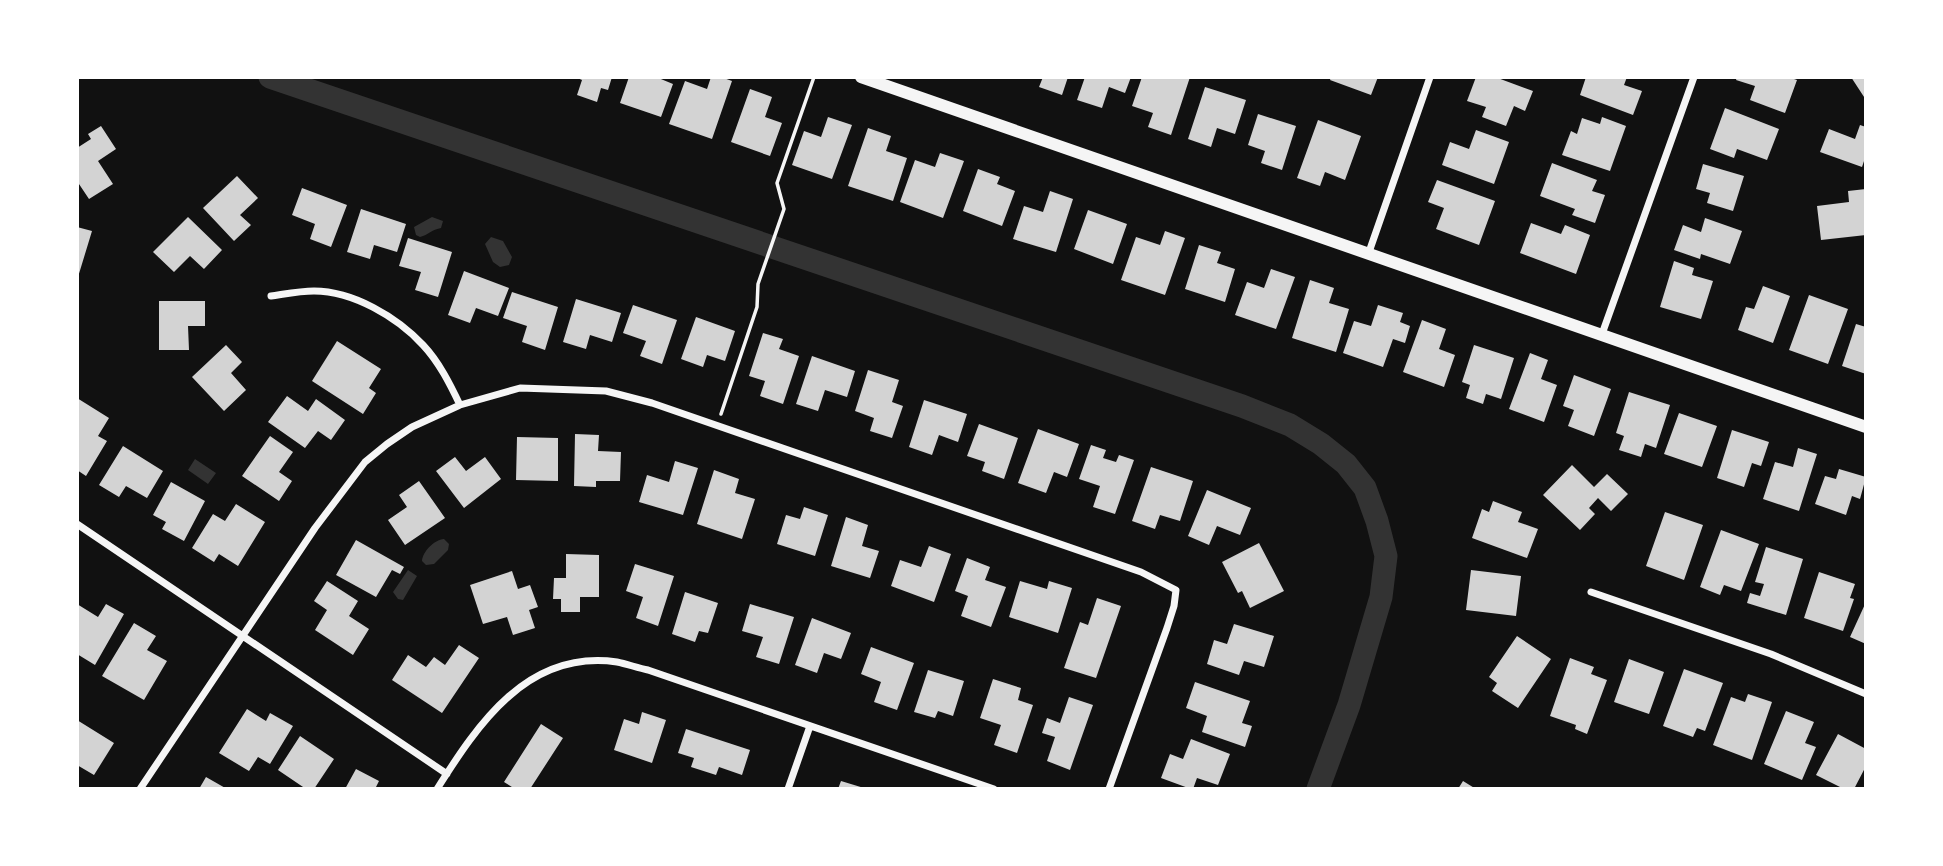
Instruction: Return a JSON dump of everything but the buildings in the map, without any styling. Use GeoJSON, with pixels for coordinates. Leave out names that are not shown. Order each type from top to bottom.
{"type":"FeatureCollection","features":[{"type":"Feature","properties":{"kind":"street"},"geometry":{"type":"LineString","coordinates":[[861,77],[1866,427]]}},
{"type":"Feature","properties":{"kind":"street"},"geometry":{"type":"LineString","coordinates":[[1368,252],[1430,77]]}},
{"type":"Feature","properties":{"kind":"street"},"geometry":{"type":"LineString","coordinates":[[1602,334],[1694,77]]}},
{"type":"Feature","properties":{"kind":"street"},"geometry":{"type":"LineString","coordinates":[[271,296],[315,291],[341,295],[389,317],[424,346],[460,405]]}},
{"type":"Feature","properties":{"kind":"street"},"geometry":{"type":"LineString","coordinates":[[140,789],[315,528],[365,462],[412,427],[460,405],[520,388],[606,391],[652,403],[1141,572],[1176,590],[1171,617],[1109,789]]}},
{"type":"Feature","properties":{"kind":"street"},"geometry":{"type":"LineString","coordinates":[[77,524],[447,774]]}},
{"type":"Feature","properties":{"kind":"street"},"geometry":{"type":"LineString","coordinates":[[1591,592],[1771,654],[1866,694]]}},
{"type":"Feature","properties":{"kind":"street"},"geometry":{"type":"LineString","coordinates":[[437,789],[488,715],[503,699],[530,680],[566,665],[592,662],[616,662],[649,670],[994,789]]}},
{"type":"Feature","properties":{"kind":"street"},"geometry":{"type":"LineString","coordinates":[[788,789],[810,726]]}},
{"type":"Feature","properties":{"kind":"path"},"geometry":{"type":"LineString","coordinates":[[717,426],[757,307],[758,284],[784,209],[777,183],[814,77]]}},
{"type":"Feature","properties":{"kind":"shaded area"},"geometry":{"type":"Polygon","coordinates":[[[432,217],[443,221],[441,228],[420,237],[416,235],[414,227],[432,217]]]}},
{"type":"Feature","properties":{"kind":"shaded area"},"geometry":{"type":"Polygon","coordinates":[[[491,237],[503,241],[512,257],[509,265],[500,267],[493,262],[485,244],[491,237]]]}},
{"type":"Feature","properties":{"kind":"shaded area"},"geometry":{"type":"Polygon","coordinates":[[[195,459],[216,473],[208,484],[188,470],[195,459]]]}},
{"type":"Feature","properties":{"kind":"shaded area"},"geometry":{"type":"Polygon","coordinates":[[[444,539],[449,544],[448,550],[434,564],[426,565],[422,561],[427,550],[436,541],[444,539]]]}},
{"type":"Feature","properties":{"kind":"shaded area"},"geometry":{"type":"Polygon","coordinates":[[[408,570],[417,576],[403,600],[398,599],[393,592],[408,570]]]}},
{"type":"Feature","properties":{"kind":"waterway"},"geometry":{"type":"LineString","coordinates":[[270,77],[1242,406],[1290,425],[1321,444],[1346,464],[1365,488],[1386,556],[1381,597],[1349,705],[1318,789]]}}]}
